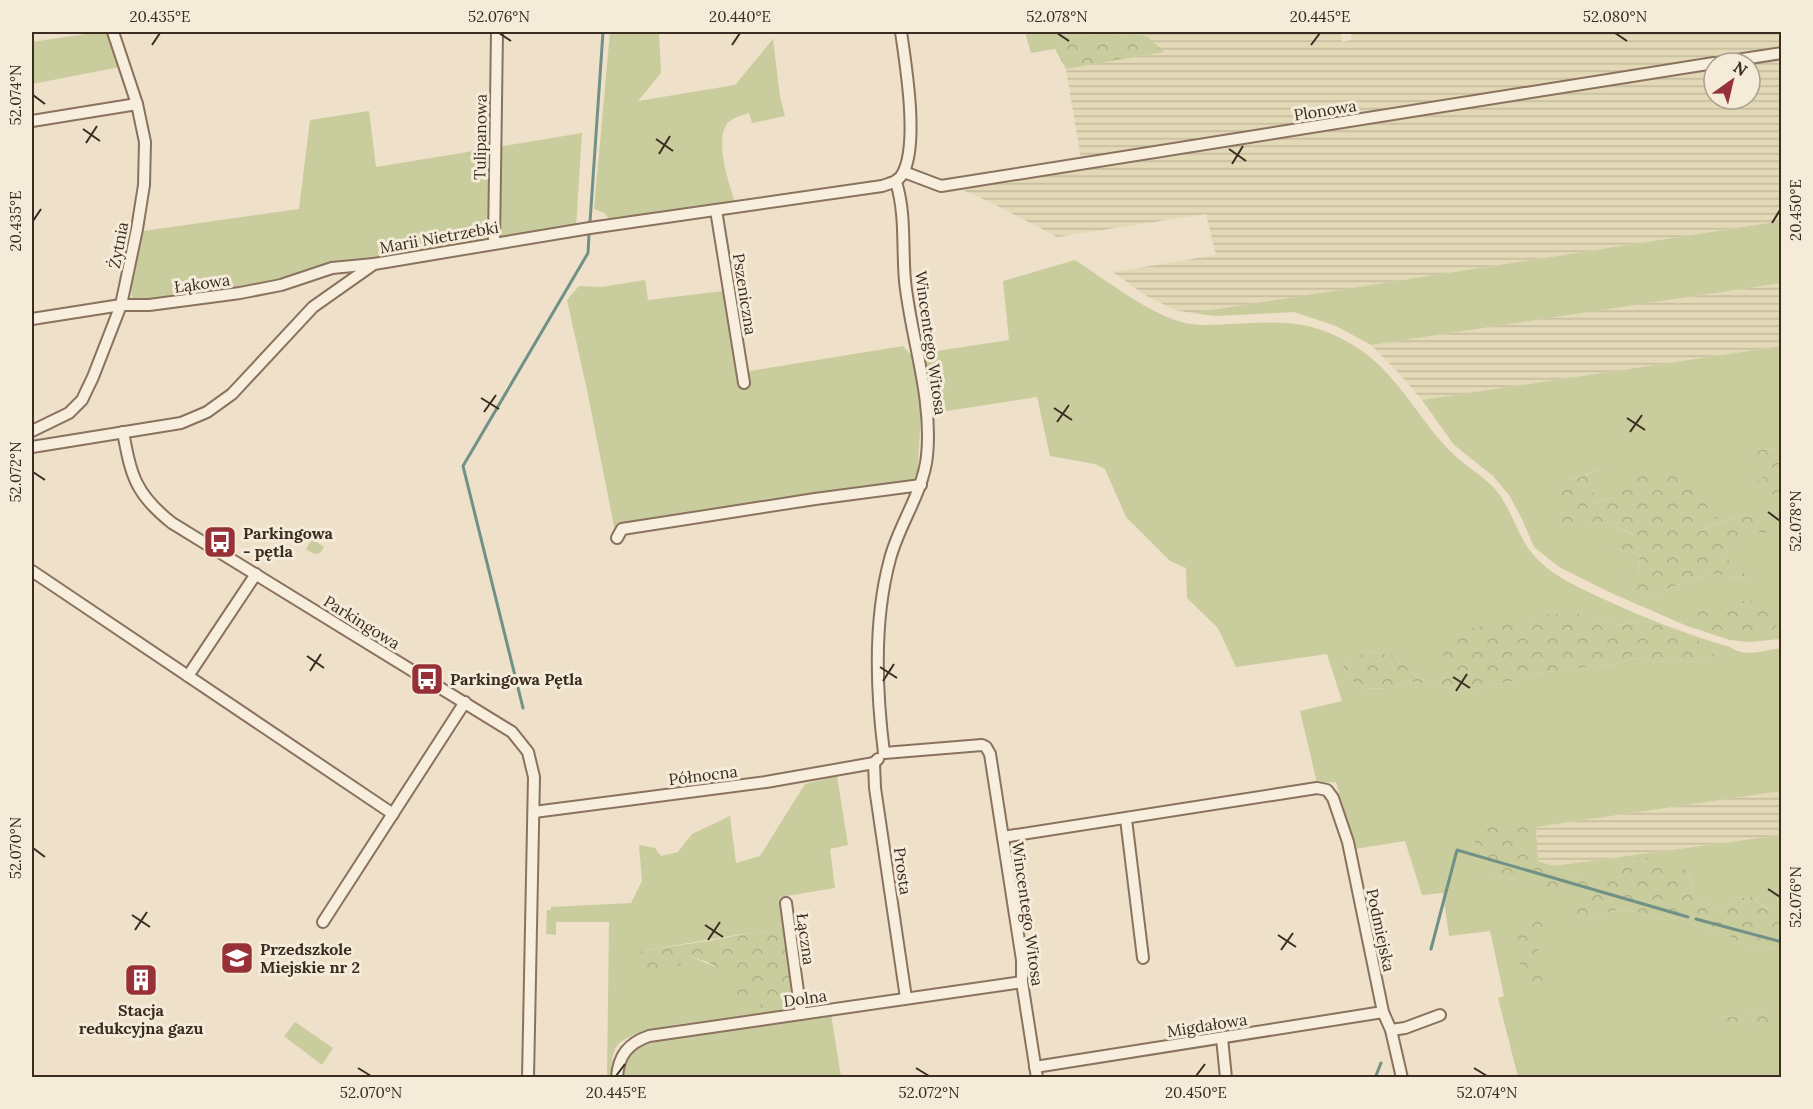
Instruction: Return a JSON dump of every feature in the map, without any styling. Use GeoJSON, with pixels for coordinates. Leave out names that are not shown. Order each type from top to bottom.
{"type":"FeatureCollection","features":[{"type":"Feature","properties":{"kind":"street","name":"Żytnia"},"geometry":{"type":"LineString","coordinates":[[32,431],[69,413],[82,400],[121,305],[137,229],[144,185],[145,142],[137,104],[113,32]]}},
{"type":"Feature","properties":{"kind":"street","name":"Tulipanowa"},"geometry":{"type":"LineString","coordinates":[[494,243],[497,32]]}},
{"type":"Feature","properties":{"kind":"street"},"geometry":{"type":"LineString","coordinates":[[896,182],[904,172],[910,133],[907,76],[901,32]]}},
{"type":"Feature","properties":{"kind":"street","name":"Plonowa"},"geometry":{"type":"LineString","coordinates":[[1762,56],[1782,53]]}},
{"type":"Feature","properties":{"kind":"street","name":"Plonowa"},"geometry":{"type":"LineString","coordinates":[[904,172],[942,186],[1702,65]]}},
{"type":"Feature","properties":{"kind":"street"},"geometry":{"type":"LineString","coordinates":[[32,122],[137,104]]}},
{"type":"Feature","properties":{"kind":"street","name":"Marii Nietrzebki"},"geometry":{"type":"LineString","coordinates":[[32,447],[182,423],[207,412],[232,394],[313,307],[374,264],[494,243],[882,186],[896,182]]}},
{"type":"Feature","properties":{"kind":"street","name":"Wincentego Witosa"},"geometry":{"type":"LineString","coordinates":[[896,182],[902,198],[905,281],[928,415],[927,457],[921,485],[890,558],[884,596],[877,686],[884,753],[982,745],[988,750],[1022,960],[1022,982],[1036,1072]]}},
{"type":"Feature","properties":{"kind":"street","name":"Pszeniczna"},"geometry":{"type":"LineString","coordinates":[[717,210],[744,383]]}},
{"type":"Feature","properties":{"kind":"street","name":"Łąkowa"},"geometry":{"type":"LineString","coordinates":[[32,319],[121,305],[149,305],[240,293],[281,285],[332,268],[374,264]]}},
{"type":"Feature","properties":{"kind":"street","name":"Parkingowa"},"geometry":{"type":"LineString","coordinates":[[123,432],[130,471],[141,492],[154,508],[172,523],[512,732],[528,752],[534,777],[528,1077]]}},
{"type":"Feature","properties":{"kind":"street"},"geometry":{"type":"LineString","coordinates":[[617,538],[622,529],[921,485]]}},
{"type":"Feature","properties":{"kind":"street"},"geometry":{"type":"LineString","coordinates":[[32,571],[393,814]]}},
{"type":"Feature","properties":{"kind":"street"},"geometry":{"type":"LineString","coordinates":[[188,676],[256,574]]}},
{"type":"Feature","properties":{"kind":"street"},"geometry":{"type":"LineString","coordinates":[[323,922],[465,702]]}},
{"type":"Feature","properties":{"kind":"street"},"geometry":{"type":"LineString","coordinates":[[874,763],[884,753]]}},
{"type":"Feature","properties":{"kind":"street","name":"Północna"},"geometry":{"type":"LineString","coordinates":[[534,812],[766,782],[874,763]]}},
{"type":"Feature","properties":{"kind":"street","name":"Prosta"},"geometry":{"type":"LineString","coordinates":[[874,763],[875,788],[906,998]]}},
{"type":"Feature","properties":{"kind":"street","name":"Podmiejska"},"geometry":{"type":"LineString","coordinates":[[1126,819],[1317,788],[1327,790],[1333,798],[1348,842],[1383,1012],[1391,1030],[1402,1077]]}},
{"type":"Feature","properties":{"kind":"street"},"geometry":{"type":"LineString","coordinates":[[1003,837],[1126,819],[1143,958]]}},
{"type":"Feature","properties":{"kind":"street","name":"Łączna"},"geometry":{"type":"LineString","coordinates":[[786,903],[801,1014]]}},
{"type":"Feature","properties":{"kind":"street","name":"Dolna"},"geometry":{"type":"LineString","coordinates":[[617,1077],[623,1054],[634,1042],[649,1036],[1022,982]]}},
{"type":"Feature","properties":{"kind":"street","name":"Migdałowa"},"geometry":{"type":"LineString","coordinates":[[1036,1072],[1222,1038],[1383,1012]]}},
{"type":"Feature","properties":{"kind":"street"},"geometry":{"type":"LineString","coordinates":[[1391,1030],[1405,1028],[1440,1015]]}},
{"type":"Feature","properties":{"kind":"street"},"geometry":{"type":"LineString","coordinates":[[1222,1038],[1226,1077]]}},
{"type":"Feature","properties":{"kind":"shaded area"},"geometry":{"type":"Polygon","coordinates":[[[1132,32],[1341,32],[1342,42],[1351,40],[1351,32],[1781,32],[1781,51],[1762,54],[1762,51],[1702,51],[1702,63],[1081,159],[1066,69],[1163,52],[1148,37],[1132,32]]]}},
{"type":"Feature","properties":{"kind":"shaded area"},"geometry":{"type":"Polygon","coordinates":[[[1781,59],[1781,221],[1192,313],[1175,310],[1145,295],[1113,272],[1216,255],[1206,214],[1057,237],[956,187],[1702,71],[1702,111],[1762,111],[1762,62],[1781,59]]]}},
{"type":"Feature","properties":{"kind":"shaded area"},"geometry":{"type":"Polygon","coordinates":[[[1781,283],[1781,346],[1422,400],[1371,345],[1781,283]]]}},
{"type":"Feature","properties":{"kind":"shaded area"},"geometry":{"type":"Polygon","coordinates":[[[1781,791],[1781,835],[1553,866],[1538,861],[1536,827],[1781,791]]]}},
{"type":"Feature","properties":{"kind":"green space"},"geometry":{"type":"Polygon","coordinates":[[[109,32],[120,67],[32,84],[32,42],[109,32]]]}},
{"type":"Feature","properties":{"kind":"green space"},"geometry":{"type":"Polygon","coordinates":[[[610,32],[659,32],[661,73],[638,101],[735,85],[773,39],[780,97],[785,116],[752,123],[749,113],[731,120],[725,127],[722,148],[726,173],[735,203],[611,221],[604,213],[594,209],[610,32]]]}},
{"type":"Feature","properties":{"kind":"green space"},"geometry":{"type":"Polygon","coordinates":[[[1025,32],[1132,32],[1112,42],[1097,44],[1083,36],[1064,37],[1055,49],[1031,53],[1025,32]]]}},
{"type":"Feature","properties":{"kind":"green space"},"geometry":{"type":"Polygon","coordinates":[[[1132,32],[1148,37],[1164,52],[1066,69],[1055,49],[1064,37],[1083,36],[1098,44],[1112,42],[1132,32]]]}},
{"type":"Feature","properties":{"kind":"green space"},"geometry":{"type":"Polygon","coordinates":[[[369,111],[376,167],[582,133],[576,227],[334,264],[278,282],[141,302],[132,298],[131,290],[143,231],[299,209],[310,120],[369,111]]]}},
{"type":"Feature","properties":{"kind":"green space"},"geometry":{"type":"Polygon","coordinates":[[[1781,221],[1781,283],[1371,345],[1336,326],[1294,312],[1216,316],[1192,313],[1781,221]]]}},
{"type":"Feature","properties":{"kind":"green space"},"geometry":{"type":"Polygon","coordinates":[[[1075,260],[1143,305],[1171,319],[1196,325],[1293,324],[1322,330],[1337,336],[1353,345],[1382,368],[1450,451],[1496,490],[1506,504],[1526,545],[1550,571],[1574,585],[1631,611],[1742,652],[1781,648],[1781,791],[1536,827],[1538,861],[1553,866],[1781,835],[1781,902],[1777,899],[1770,911],[1752,897],[1734,898],[1724,912],[1695,897],[1688,871],[1573,876],[1479,849],[1486,873],[1581,895],[1580,922],[1614,910],[1636,912],[1658,920],[1681,918],[1727,935],[1751,948],[1759,945],[1781,950],[1781,1009],[1774,1007],[1742,1016],[1718,1018],[1781,1015],[1781,1077],[1518,1077],[1498,998],[1504,996],[1490,931],[1449,936],[1443,893],[1422,895],[1405,841],[1355,849],[1336,782],[1317,783],[1300,711],[1342,701],[1327,654],[1236,667],[1218,628],[1187,598],[1186,568],[1170,561],[1126,517],[1105,469],[1095,464],[1050,456],[1037,397],[921,415],[917,481],[615,531],[567,300],[579,286],[602,287],[645,280],[648,300],[723,291],[738,373],[903,346],[911,355],[1009,340],[1003,281],[1075,260]],[[1551,614],[1528,624],[1488,624],[1443,651],[1443,682],[1419,679],[1394,655],[1370,651],[1342,665],[1358,689],[1392,688],[1409,682],[1438,685],[1459,692],[1539,673],[1616,664],[1631,658],[1657,662],[1676,660],[1694,662],[1716,656],[1649,621],[1616,625],[1582,614],[1551,614]]]}},
{"type":"Feature","properties":{"kind":"green space"},"geometry":{"type":"Polygon","coordinates":[[[1781,346],[1781,448],[1757,450],[1756,462],[1775,469],[1781,495],[1781,639],[1749,642],[1730,640],[1687,626],[1559,567],[1534,547],[1509,495],[1493,476],[1454,445],[1422,400],[1781,346]],[[1602,469],[1564,482],[1588,521],[1612,525],[1635,536],[1613,548],[1639,555],[1640,570],[1617,585],[1653,597],[1672,587],[1710,574],[1749,579],[1724,556],[1742,527],[1766,534],[1744,514],[1698,531],[1700,523],[1613,497],[1592,504],[1594,487],[1602,469]]]}},
{"type":"Feature","properties":{"kind":"green space"},"geometry":{"type":"Polygon","coordinates":[[[1781,448],[1781,495],[1758,493],[1758,480],[1775,469],[1755,462],[1757,450],[1781,448]]]}},
{"type":"Feature","properties":{"kind":"green space"},"geometry":{"type":"Polygon","coordinates":[[[1603,469],[1594,487],[1593,504],[1613,497],[1621,474],[1655,470],[1687,480],[1720,501],[1719,517],[1701,523],[1699,531],[1744,514],[1769,523],[1766,534],[1742,528],[1724,556],[1750,579],[1710,574],[1672,587],[1653,597],[1616,585],[1640,570],[1639,555],[1612,548],[1634,535],[1612,525],[1588,521],[1574,530],[1561,522],[1557,500],[1564,482],[1603,469]]]}},
{"type":"Feature","properties":{"kind":"green space"},"geometry":{"type":"Polygon","coordinates":[[[312,539],[324,547],[320,553],[314,554],[306,549],[312,539]]]}},
{"type":"Feature","properties":{"kind":"green space"},"geometry":{"type":"Polygon","coordinates":[[[1750,600],[1779,621],[1774,632],[1731,636],[1677,618],[1678,608],[1750,600]]]}},
{"type":"Feature","properties":{"kind":"green space"},"geometry":{"type":"Polygon","coordinates":[[[1550,614],[1582,614],[1616,625],[1649,621],[1707,644],[1716,656],[1694,662],[1676,660],[1657,662],[1631,658],[1616,664],[1539,673],[1459,692],[1438,685],[1409,682],[1392,688],[1358,689],[1342,665],[1369,651],[1394,655],[1419,679],[1443,682],[1443,651],[1452,634],[1488,624],[1528,624],[1550,614]]]}},
{"type":"Feature","properties":{"kind":"green space"},"geometry":{"type":"Polygon","coordinates":[[[837,776],[848,845],[830,849],[835,888],[780,897],[786,931],[755,932],[641,951],[687,955],[725,971],[754,988],[763,988],[759,1015],[683,1024],[641,1033],[626,1039],[615,1050],[611,1077],[607,1077],[609,922],[556,922],[556,935],[546,934],[547,910],[551,910],[551,907],[631,903],[642,881],[639,845],[655,848],[661,856],[678,852],[692,834],[730,816],[736,863],[760,856],[805,784],[837,776]]]}},
{"type":"Feature","properties":{"kind":"green space"},"geometry":{"type":"Polygon","coordinates":[[[1476,821],[1504,822],[1528,828],[1531,863],[1573,876],[1613,873],[1623,860],[1660,856],[1688,871],[1695,897],[1724,912],[1734,898],[1752,897],[1769,911],[1777,899],[1781,902],[1781,950],[1759,945],[1751,948],[1727,935],[1681,918],[1658,920],[1636,912],[1614,910],[1580,922],[1568,910],[1580,895],[1486,873],[1473,861],[1479,848],[1469,835],[1476,821]]]}},
{"type":"Feature","properties":{"kind":"green space"},"geometry":{"type":"Polygon","coordinates":[[[1540,920],[1550,924],[1534,929],[1544,978],[1534,994],[1521,983],[1517,921],[1540,920]]]}},
{"type":"Feature","properties":{"kind":"green space"},"geometry":{"type":"Polygon","coordinates":[[[786,931],[796,1002],[791,1011],[759,1015],[762,988],[754,988],[736,1011],[728,993],[735,978],[707,962],[687,955],[680,965],[645,982],[641,951],[755,932],[786,931]]]}},
{"type":"Feature","properties":{"kind":"green space"},"geometry":{"type":"Polygon","coordinates":[[[1774,1007],[1781,1009],[1781,1013],[1759,1027],[1743,1031],[1718,1030],[1718,1018],[1742,1016],[1774,1007]]]}},
{"type":"Feature","properties":{"kind":"green space"},"geometry":{"type":"Polygon","coordinates":[[[831,1014],[841,1077],[622,1078],[624,1064],[629,1054],[648,1040],[831,1014]]]}},
{"type":"Feature","properties":{"kind":"green space"},"geometry":{"type":"Polygon","coordinates":[[[295,1022],[333,1048],[322,1065],[284,1036],[295,1022]]]}},
{"type":"Feature","properties":{"kind":"waterway"},"geometry":{"type":"LineString","coordinates":[[590,222],[603,32]]}},
{"type":"Feature","properties":{"kind":"waterway"},"geometry":{"type":"LineString","coordinates":[[523,708],[463,466],[588,253],[589,234]]}},
{"type":"Feature","properties":{"kind":"waterway"},"geometry":{"type":"LineString","coordinates":[[1431,949],[1457,850],[1688,917]]}},
{"type":"Feature","properties":{"kind":"waterway"},"geometry":{"type":"LineString","coordinates":[[1696,919],[1782,942]]}},
{"type":"Feature","properties":{"kind":"waterway"},"geometry":{"type":"LineString","coordinates":[[1375,1078],[1381,1063]]}},
{"type":"Feature","properties":{"kind":"place","name":"Parkingowa - pętla"},"geometry":{"type":"Point","coordinates":[220,542]}},
{"type":"Feature","properties":{"kind":"place","name":"Parkingowa Pętla"},"geometry":{"type":"Point","coordinates":[427,679]}},
{"type":"Feature","properties":{"kind":"place","name":"Przedszkole Miejskie nr 2"},"geometry":{"type":"Point","coordinates":[237,958]}},
{"type":"Feature","properties":{"kind":"place","name":"Stacja redukcyjna gazu"},"geometry":{"type":"Point","coordinates":[141,980]}}]}
